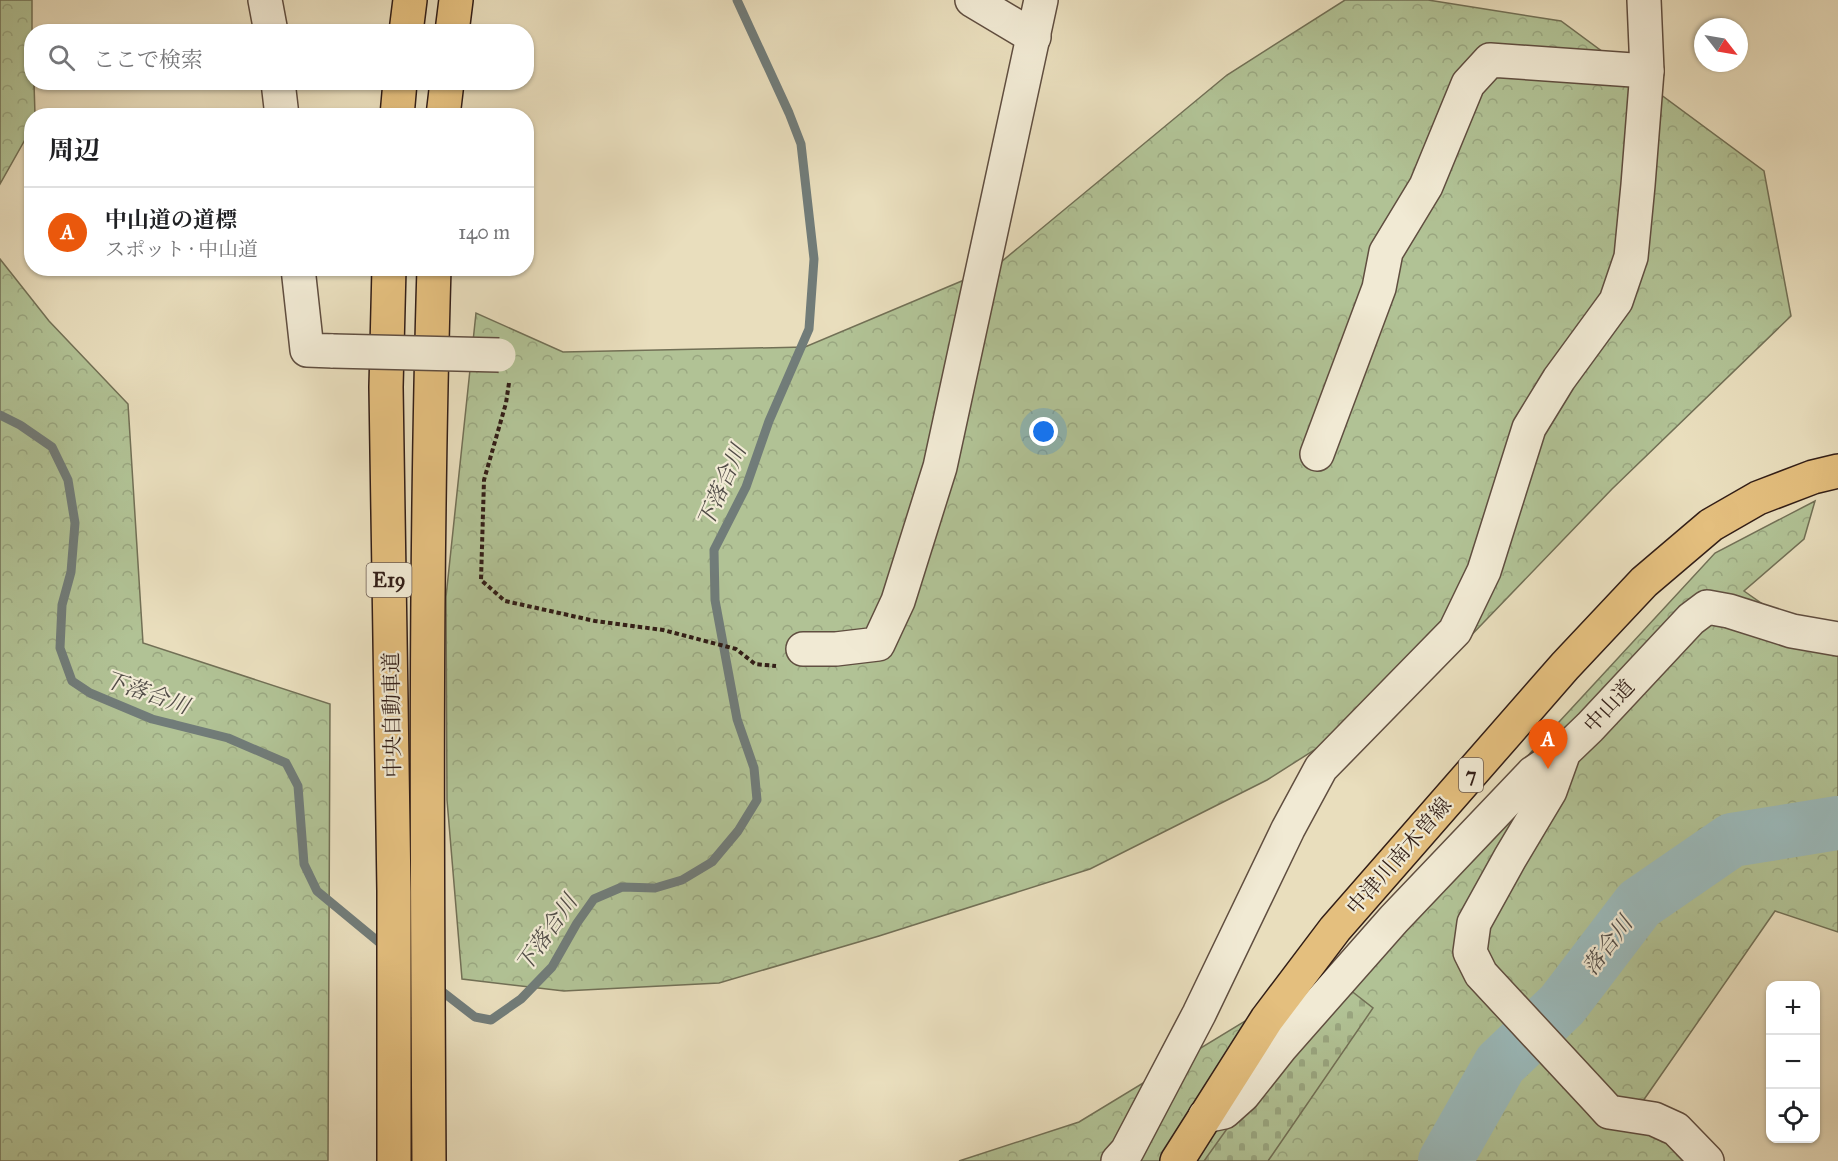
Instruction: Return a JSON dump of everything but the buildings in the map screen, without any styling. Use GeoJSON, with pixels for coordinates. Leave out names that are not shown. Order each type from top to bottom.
{"type":"FeatureCollection","features":[{"type":"Feature","properties":{"kind":"main road"},"geometry":{"type":"LineString","coordinates":[[407,24],[410,0]]}},
{"type":"Feature","properties":{"kind":"main road"},"geometry":{"type":"LineString","coordinates":[[453,24],[456,0]]}},
{"type":"Feature","properties":{"kind":"main road"},"geometry":{"type":"LineString","coordinates":[[398,108],[399,90]]}},
{"type":"Feature","properties":{"kind":"main road"},"geometry":{"type":"LineString","coordinates":[[444,108],[446,90]]}},
{"type":"Feature","properties":{"kind":"main road","name":"中央自動車道"},"geometry":{"type":"LineString","coordinates":[[388,276],[386,387],[394,891],[394,1161]]}},
{"type":"Feature","properties":{"kind":"main road","name":"中央自動車道"},"geometry":{"type":"LineString","coordinates":[[429,1161],[427,886],[430,387],[434,276]]}},
{"type":"Feature","properties":{"kind":"main road","name":"中津川南木曽線"},"geometry":{"type":"LineString","coordinates":[[1177,1161],[1267,1019],[1335,929],[1565,666],[1644,582],[1711,525],[1758,498],[1813,477],[1838,471]]}},
{"type":"Feature","properties":{"kind":"street"},"geometry":{"type":"LineString","coordinates":[[265,0],[270,24]]}},
{"type":"Feature","properties":{"kind":"street"},"geometry":{"type":"LineString","coordinates":[[972,0],[1034,37]]}},
{"type":"Feature","properties":{"kind":"street"},"geometry":{"type":"LineString","coordinates":[[803,649],[836,649],[878,644],[897,601],[940,467],[1041,0]]}},
{"type":"Feature","properties":{"kind":"street"},"geometry":{"type":"LineString","coordinates":[[1118,1161],[1127,1151],[1199,1014],[1288,829],[1321,768],[1455,631],[1484,571],[1529,428],[1559,379],[1616,301],[1631,256],[1647,71],[1644,0]]}},
{"type":"Feature","properties":{"kind":"street"},"geometry":{"type":"LineString","coordinates":[[1317,454],[1379,288],[1386,252],[1426,186],[1468,84],[1490,60],[1647,71]]}},
{"type":"Feature","properties":{"kind":"street"},"geometry":{"type":"LineString","coordinates":[[279,90],[281,108]]}},
{"type":"Feature","properties":{"kind":"street"},"geometry":{"type":"LineString","coordinates":[[299,276],[307,350],[499,355]]}},
{"type":"Feature","properties":{"kind":"street","name":"中山道"},"geometry":{"type":"LineString","coordinates":[[1707,1161],[1676,1130],[1654,1119],[1609,1112],[1481,974],[1470,952],[1474,923],[1550,791],[1564,752],[1691,619],[1707,607],[1729,611],[1792,631],[1838,639]]}},
{"type":"Feature","properties":{"kind":"street"},"geometry":{"type":"LineString","coordinates":[[1205,1116],[1224,1112],[1243,1095],[1281,1047],[1394,919],[1533,773],[1564,752]]}},
{"type":"Feature","properties":{"kind":"path"},"geometry":{"type":"LineString","coordinates":[[499,355],[513,357],[506,404],[484,480],[481,580],[505,601],[595,621],[663,630],[736,649],[755,664],[778,666],[803,649]]}},
{"type":"Feature","properties":{"kind":"green space"},"geometry":{"type":"Polygon","coordinates":[[[0,0],[32,0],[32,24],[24,24],[24,90],[34,90],[35,108],[24,108],[24,141],[0,184],[0,0]]]}},
{"type":"Feature","properties":{"kind":"green space"},"geometry":{"type":"Polygon","coordinates":[[[1345,0],[1428,0],[1561,21],[1764,171],[1791,316],[1612,489],[1434,674],[1267,780],[1090,869],[879,936],[719,983],[564,991],[462,979],[447,800],[446,597],[476,313],[563,352],[805,347],[995,267],[1227,75],[1345,0]]]}},
{"type":"Feature","properties":{"kind":"green space"},"geometry":{"type":"Polygon","coordinates":[[[0,259],[49,321],[128,404],[143,643],[330,704],[328,1161],[0,1161],[0,259]]]}},
{"type":"Feature","properties":{"kind":"green space"},"geometry":{"type":"Polygon","coordinates":[[[1815,501],[1804,539],[1744,591],[1838,657],[1838,932],[1775,911],[1636,1111],[1689,1161],[959,1161],[1079,1122],[1339,964],[1449,841],[1715,553],[1815,501]]]}},
{"type":"Feature","properties":{"kind":"green space"},"geometry":{"type":"Polygon","coordinates":[[[1345,986],[1373,1008],[1268,1161],[1204,1161],[1239,1112],[1345,986]]]}},
{"type":"Feature","properties":{"kind":"waterway","name":"下落合川"},"geometry":{"type":"LineString","coordinates":[[435,986],[475,1017],[491,1020],[521,999],[552,967],[577,923],[594,899],[622,887],[655,888],[682,880],[712,862],[738,831],[757,800],[754,768],[737,719],[715,600],[714,550],[746,487],[769,421],[809,329],[814,259],[801,144],[737,0]]}},
{"type":"Feature","properties":{"kind":"waterway","name":"下落合川"},"geometry":{"type":"LineString","coordinates":[[0,415],[20,425],[52,447],[68,480],[75,523],[71,572],[62,605],[60,648],[72,681],[90,693],[152,719],[228,738],[286,763],[298,786],[304,864],[317,891],[386,948]]}},
{"type":"Feature","properties":{"kind":"waterway","name":"落合川"},"geometry":{"type":"LineString","coordinates":[[1445,1161],[1500,1064],[1562,1005],[1639,904],[1732,840],[1838,823]]}},
{"type":"Feature","properties":{"kind":"place","name":"中山道の道標"},"geometry":{"type":"Point","coordinates":[1548,769]}}]}
